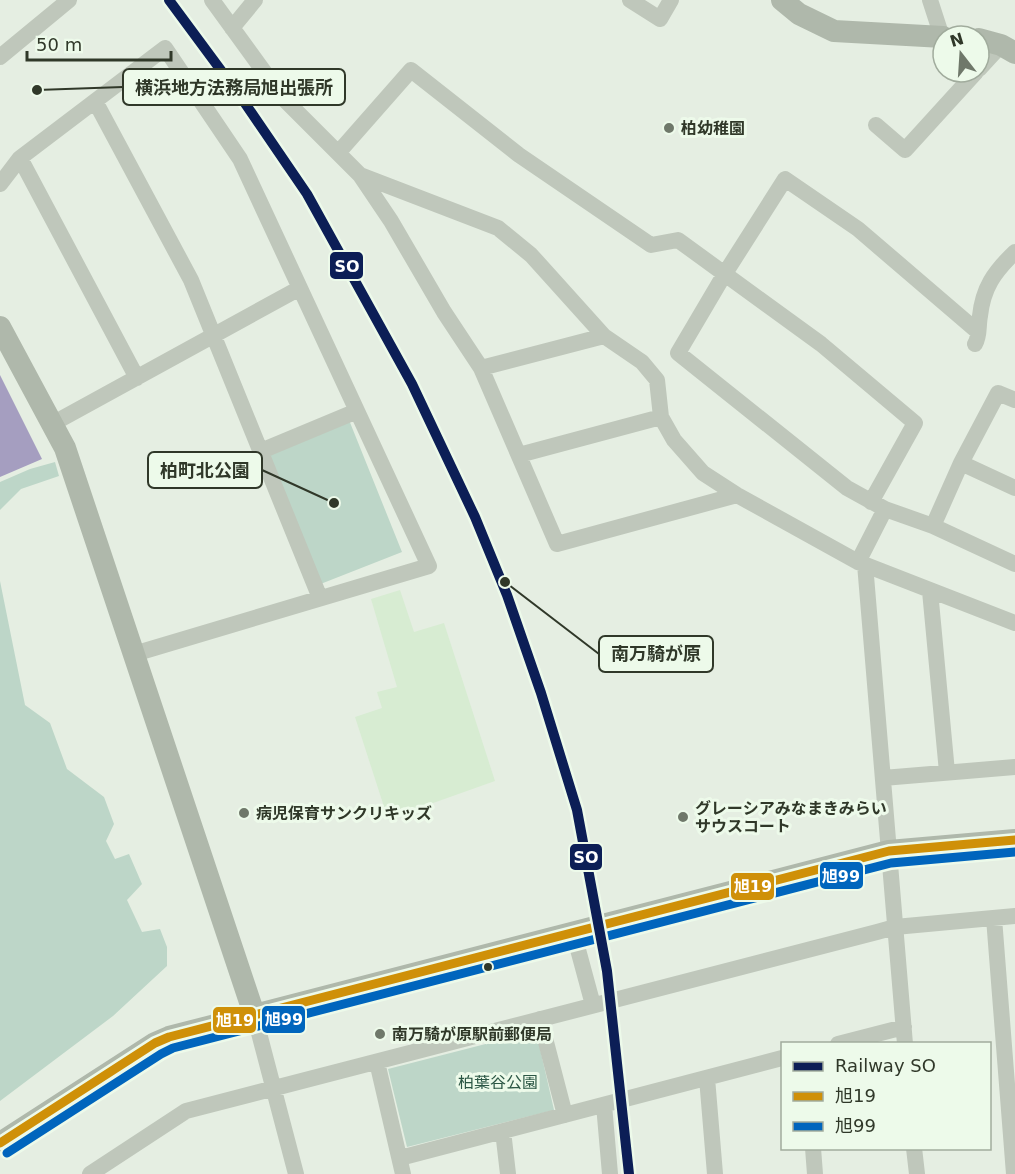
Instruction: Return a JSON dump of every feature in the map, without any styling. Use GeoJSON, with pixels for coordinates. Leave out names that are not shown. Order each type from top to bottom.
{"type":"FeatureCollection","features":[{"type":"Feature","properties":{"kind":"street"},"geometry":{"type":"LineString","coordinates":[[0,57],[69,0]]}},
{"type":"Feature","properties":{"kind":"street"},"geometry":{"type":"LineString","coordinates":[[212,0],[283,98],[360,175],[391,221],[444,312],[481,368],[557,544],[736,495]]}},
{"type":"Feature","properties":{"kind":"street"},"geometry":{"type":"LineString","coordinates":[[232,28],[255,0]]}},
{"type":"Feature","properties":{"kind":"street"},"geometry":{"type":"LineString","coordinates":[[630,0],[660,19],[672,0]]}},
{"type":"Feature","properties":{"kind":"street"},"geometry":{"type":"LineString","coordinates":[[782,0],[799,14],[834,31],[931,36]]}},
{"type":"Feature","properties":{"kind":"street"},"geometry":{"type":"LineString","coordinates":[[930,0],[938,24]]}},
{"type":"Feature","properties":{"kind":"street"},"geometry":{"type":"LineString","coordinates":[[0,184],[20,158],[165,48],[240,159],[429,566],[134,654]]}},
{"type":"Feature","properties":{"kind":"street"},"geometry":{"type":"LineString","coordinates":[[338,153],[411,70],[519,155],[651,245],[678,240],[821,344],[918,422],[878,506],[861,563],[883,778],[904,1035],[853,1042]]}},
{"type":"Feature","properties":{"kind":"street"},"geometry":{"type":"LineString","coordinates":[[876,125],[905,150],[965,84]]}},
{"type":"Feature","properties":{"kind":"street"},"geometry":{"type":"LineString","coordinates":[[95,101],[191,280],[320,598]]}},
{"type":"Feature","properties":{"kind":"street"},"geometry":{"type":"LineString","coordinates":[[20,158],[137,378]]}},
{"type":"Feature","properties":{"kind":"street"},"geometry":{"type":"LineString","coordinates":[[360,175],[498,228],[531,255],[604,336],[642,362],[657,381],[661,417],[674,440],[703,473],[736,495],[861,563],[1015,624]]}},
{"type":"Feature","properties":{"kind":"street"},"geometry":{"type":"LineString","coordinates":[[1015,252],[1002,264],[982,295],[976,338],[858,229],[785,179],[678,353],[847,488],[878,506],[933,526],[1015,564]]}},
{"type":"Feature","properties":{"kind":"street"},"geometry":{"type":"LineString","coordinates":[[52,424],[300,288]]}},
{"type":"Feature","properties":{"kind":"street"},"geometry":{"type":"LineString","coordinates":[[0,327],[65,448],[254,1014],[296,1174]]}},
{"type":"Feature","properties":{"kind":"street"},"geometry":{"type":"LineString","coordinates":[[481,368],[604,336]]}},
{"type":"Feature","properties":{"kind":"street"},"geometry":{"type":"LineString","coordinates":[[933,526],[961,463],[998,393],[1015,400]]}},
{"type":"Feature","properties":{"kind":"street"},"geometry":{"type":"LineString","coordinates":[[261,451],[357,411]]}},
{"type":"Feature","properties":{"kind":"street"},"geometry":{"type":"LineString","coordinates":[[519,455],[661,417]]}},
{"type":"Feature","properties":{"kind":"street"},"geometry":{"type":"LineString","coordinates":[[961,463],[1015,488]]}},
{"type":"Feature","properties":{"kind":"street"},"geometry":{"type":"LineString","coordinates":[[930,591],[946,772]]}},
{"type":"Feature","properties":{"kind":"street"},"geometry":{"type":"LineString","coordinates":[[883,778],[1015,766]]}},
{"type":"Feature","properties":{"kind":"street"},"geometry":{"type":"LineString","coordinates":[[0,1143],[155,1043],[169,1037],[889,850],[1015,840]]}},
{"type":"Feature","properties":{"kind":"street"},"geometry":{"type":"LineString","coordinates":[[90,1174],[186,1111],[895,927],[1015,916]]}},
{"type":"Feature","properties":{"kind":"street"},"geometry":{"type":"LineString","coordinates":[[994,918],[1014,1174]]}},
{"type":"Feature","properties":{"kind":"street"},"geometry":{"type":"LineString","coordinates":[[573,931],[593,1005]]}},
{"type":"Feature","properties":{"kind":"street"},"geometry":{"type":"LineString","coordinates":[[540,1019],[565,1115]]}},
{"type":"Feature","properties":{"kind":"street"},"geometry":{"type":"LineString","coordinates":[[377,1062],[401,1166],[503,1131],[781,1059]]}},
{"type":"Feature","properties":{"kind":"street"},"geometry":{"type":"LineString","coordinates":[[707,1078],[715,1174]]}},
{"type":"Feature","properties":{"kind":"street"},"geometry":{"type":"LineString","coordinates":[[604,1105],[610,1174]]}},
{"type":"Feature","properties":{"kind":"street"},"geometry":{"type":"LineString","coordinates":[[503,1131],[507,1174]]}},
{"type":"Feature","properties":{"kind":"street"},"geometry":{"type":"LineString","coordinates":[[813,1150],[815,1174]]}},
{"type":"Feature","properties":{"kind":"street"},"geometry":{"type":"LineString","coordinates":[[914,1150],[917,1174]]}},
{"type":"Feature","properties":{"kind":"green space"},"geometry":{"type":"Polygon","coordinates":[[[349,420],[402,552],[318,585],[265,454],[349,420]]]}},
{"type":"Feature","properties":{"kind":"green space"},"geometry":{"type":"Polygon","coordinates":[[[55,462],[59,476],[21,489],[0,510],[0,482],[30,469],[55,462]]]}},
{"type":"Feature","properties":{"kind":"green space"},"geometry":{"type":"Polygon","coordinates":[[[0,581],[25,705],[50,723],[67,769],[104,797],[114,824],[106,841],[115,859],[129,854],[142,884],[127,900],[142,932],[160,929],[167,947],[167,966],[113,1016],[0,1101],[0,581]]]}},
{"type":"Feature","properties":{"kind":"green space","name":"柏葉谷公園"},"geometry":{"type":"Polygon","coordinates":[[[536,1031],[554,1110],[407,1147],[388,1069],[536,1031]]]}},
{"type":"Feature","properties":{"kind":"shaded area"},"geometry":{"type":"Polygon","coordinates":[[[0,375],[42,459],[0,477],[0,375]]]}},
{"type":"Feature","properties":{"kind":"shaded area"},"geometry":{"type":"Polygon","coordinates":[[[400,590],[414,632],[444,623],[495,781],[391,818],[387,816],[355,717],[382,708],[377,692],[397,687],[371,599],[400,590]]]}},
{"type":"Feature","properties":{"kind":"rail line","name":"SO"},"geometry":{"type":"LineString","coordinates":[[169,0],[240,96],[307,194],[412,384],[475,517],[507,595],[541,693],[577,810],[607,971],[629,1174]]}},
{"type":"Feature","properties":{"kind":"transit line","name":"旭19"},"geometry":{"type":"LineString","coordinates":[[0,1143],[155,1043],[169,1037],[889,851],[1015,840]]}},
{"type":"Feature","properties":{"kind":"transit line","name":"旭99"},"geometry":{"type":"LineString","coordinates":[[7,1153],[173,1048],[891,863],[1015,852]]}},
{"type":"Feature","properties":{"kind":"place","name":"横浜地方法務局旭出張所"},"geometry":{"type":"Point","coordinates":[37,90]}},
{"type":"Feature","properties":{"kind":"place","name":"柏幼稚園"},"geometry":{"type":"Point","coordinates":[669,128]}},
{"type":"Feature","properties":{"kind":"place","name":"柏町北公園"},"geometry":{"type":"Point","coordinates":[334,503]}},
{"type":"Feature","properties":{"kind":"place","name":"南万騎が原"},"geometry":{"type":"Point","coordinates":[505,582]}},
{"type":"Feature","properties":{"kind":"place","name":"病児保育サンクリキッズ"},"geometry":{"type":"Point","coordinates":[244,813]}},
{"type":"Feature","properties":{"kind":"place","name":"グレーシアみなまきみらい サウスコート"},"geometry":{"type":"Point","coordinates":[683,817]}},
{"type":"Feature","properties":{"kind":"place","name":"南万騎が原駅前郵便局"},"geometry":{"type":"Point","coordinates":[380,1034]}}]}
